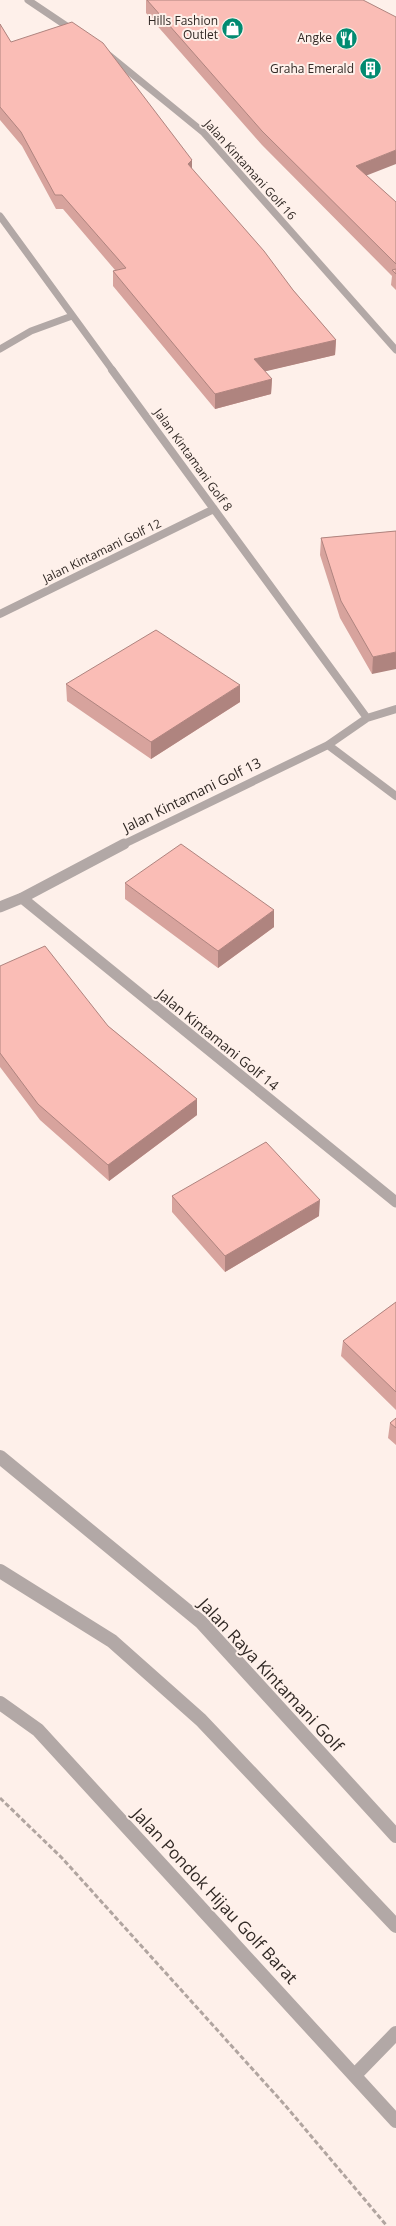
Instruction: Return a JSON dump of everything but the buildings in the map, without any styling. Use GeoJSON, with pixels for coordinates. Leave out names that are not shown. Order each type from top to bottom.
{"type":"FeatureCollection","features":[{"type":"Feature","properties":{"kind":"street"},"geometry":{"type":"LineString","coordinates":[[28,0],[83,38]]}},
{"type":"Feature","properties":{"kind":"street","name":"Jalan Kintamani Golf 16"},"geometry":{"type":"LineString","coordinates":[[96,46],[114,58],[203,132],[396,350]]}},
{"type":"Feature","properties":{"kind":"street","name":"Jalan Kintamani Golf 8"},"geometry":{"type":"LineString","coordinates":[[0,216],[367,718]]}},
{"type":"Feature","properties":{"kind":"street"},"geometry":{"type":"LineString","coordinates":[[0,349],[31,331],[72,316]]}},
{"type":"Feature","properties":{"kind":"street","name":"Jalan Kintamani Golf 12"},"geometry":{"type":"LineString","coordinates":[[0,614],[214,510]]}},
{"type":"Feature","properties":{"kind":"street","name":"Jalan Kintamani Golf 13"},"geometry":{"type":"LineString","coordinates":[[0,907],[22,898],[134,838],[328,745],[367,718],[396,709]]}},
{"type":"Feature","properties":{"kind":"street"},"geometry":{"type":"LineString","coordinates":[[328,745],[396,796]]}},
{"type":"Feature","properties":{"kind":"street","name":"Jalan Kintamani Golf 14"},"geometry":{"type":"LineString","coordinates":[[22,898],[396,1202]]}},
{"type":"Feature","properties":{"kind":"street","name":"Jalan Raya Kintamani Golf"},"geometry":{"type":"LineString","coordinates":[[0,1457],[201,1622],[396,1836]]}},
{"type":"Feature","properties":{"kind":"street"},"geometry":{"type":"LineString","coordinates":[[0,1571],[41,1595],[112,1641],[189,1710],[396,1926]]}},
{"type":"Feature","properties":{"kind":"street","name":"Jalan Pondok Hijau Golf Barat"},"geometry":{"type":"LineString","coordinates":[[0,1703],[38,1730],[396,2121]]}},
{"type":"Feature","properties":{"kind":"street"},"geometry":{"type":"LineString","coordinates":[[355,2075],[396,2033]]}},
{"type":"Feature","properties":{"kind":"path"},"geometry":{"type":"LineString","coordinates":[[0,1798],[62,1858],[284,2104],[387,2226]]}},
{"type":"Feature","properties":{"kind":"place","name":"Hills Fashion Outlet"},"geometry":{"type":"Point","coordinates":[233,28]}},
{"type":"Feature","properties":{"kind":"place","name":"Angke"},"geometry":{"type":"Point","coordinates":[347,38]}},
{"type":"Feature","properties":{"kind":"place","name":"Graha Emerald"},"geometry":{"type":"Point","coordinates":[370,69]}}]}
